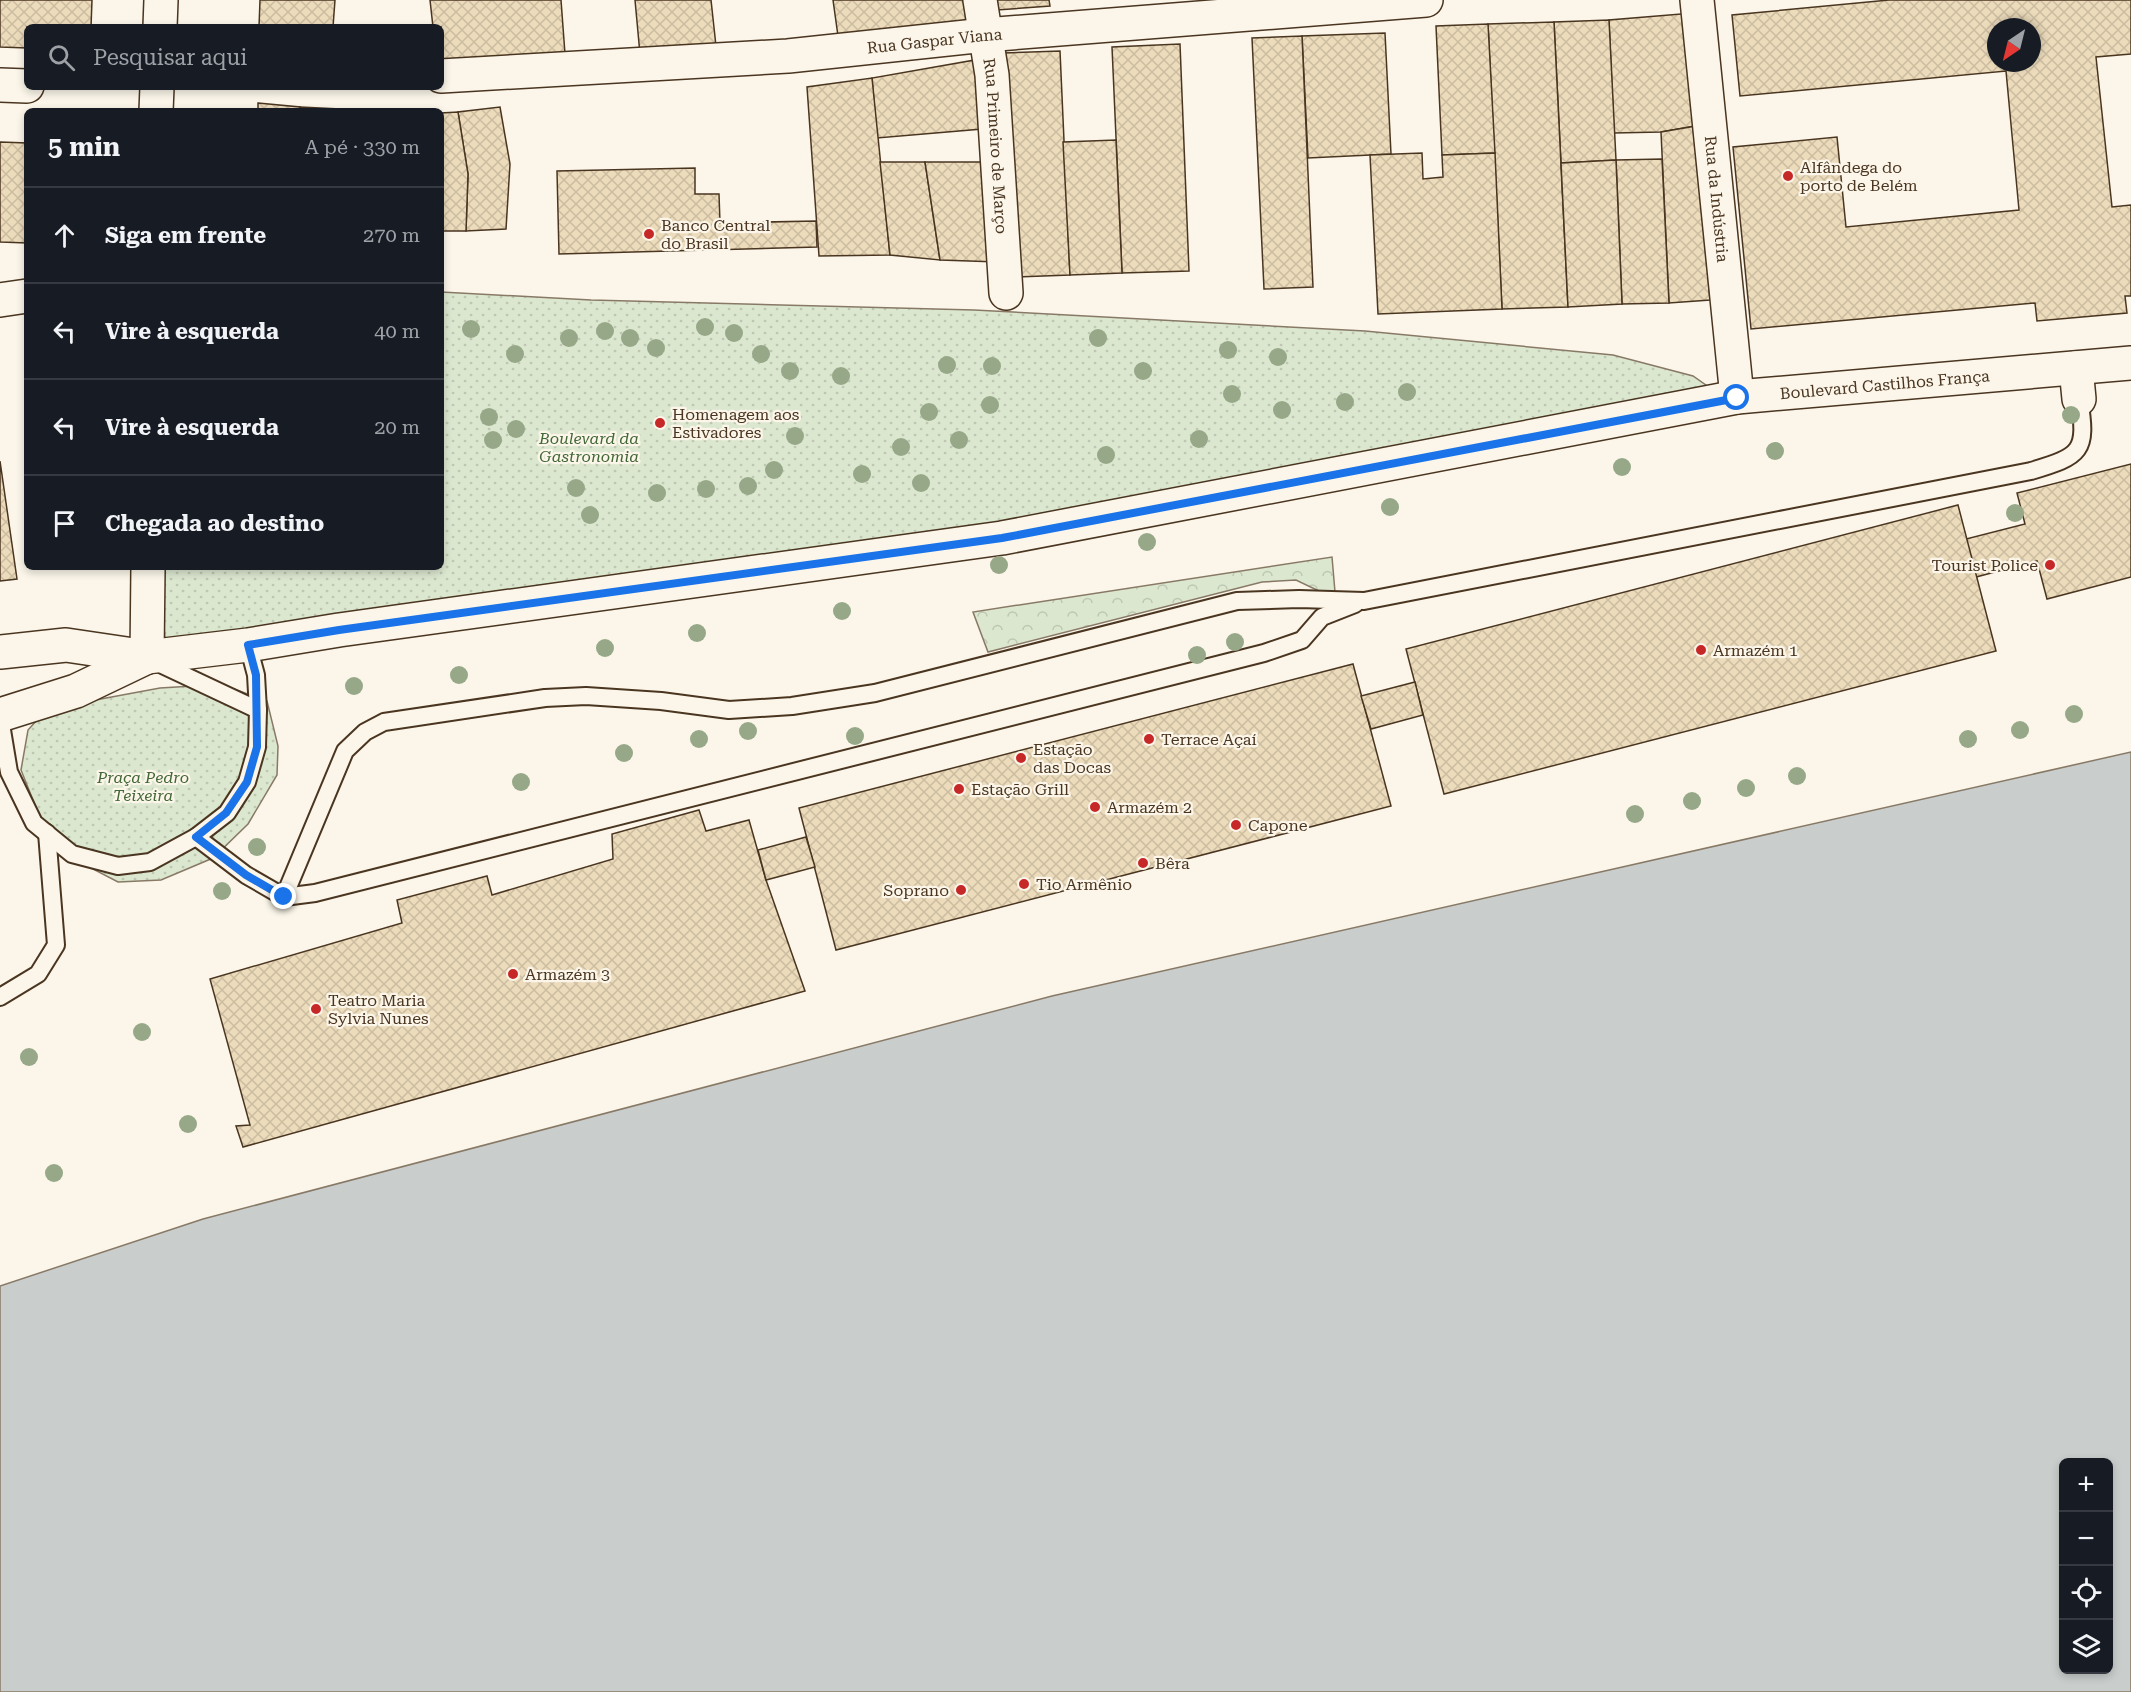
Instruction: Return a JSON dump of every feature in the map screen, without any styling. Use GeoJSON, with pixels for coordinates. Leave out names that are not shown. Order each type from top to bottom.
{"type":"FeatureCollection","features":[{"type":"Feature","properties":{"kind":"main road"},"geometry":{"type":"LineString","coordinates":[[160,24],[161,0]]}},
{"type":"Feature","properties":{"kind":"main road","name":"Rua Primeiro de Março"},"geometry":{"type":"LineString","coordinates":[[980,0],[992,75],[1006,293]]}},
{"type":"Feature","properties":{"kind":"main road","name":"Rua Gaspar Viana"},"geometry":{"type":"LineString","coordinates":[[444,76],[788,56],[985,35],[1426,0]]}},
{"type":"Feature","properties":{"kind":"main road","name":"Rua da Indústria"},"geometry":{"type":"LineString","coordinates":[[1697,0],[1737,398]]}},
{"type":"Feature","properties":{"kind":"main road"},"geometry":{"type":"LineString","coordinates":[[0,85],[24,86]]}},
{"type":"Feature","properties":{"kind":"main road"},"geometry":{"type":"LineString","coordinates":[[156,108],[157,90]]}},
{"type":"Feature","properties":{"kind":"main road"},"geometry":{"type":"LineString","coordinates":[[0,300],[24,296]]}},
{"type":"Feature","properties":{"kind":"main road","name":"Boulevard Castilhos França"},"geometry":{"type":"LineString","coordinates":[[147,657],[248,645],[339,630],[1002,538],[1737,398],[2078,383],[2131,363]]}},
{"type":"Feature","properties":{"kind":"main road"},"geometry":{"type":"LineString","coordinates":[[147,657],[148,570]]}},
{"type":"Feature","properties":{"kind":"main road"},"geometry":{"type":"LineString","coordinates":[[0,652],[66,645],[147,657]]}},
{"type":"Feature","properties":{"kind":"main road"},"geometry":{"type":"LineString","coordinates":[[0,717],[76,691],[147,657]]}},
{"type":"Feature","properties":{"kind":"lane"},"geometry":{"type":"LineString","coordinates":[[196,837],[246,875],[284,897],[315,893],[386,876],[1264,653],[1302,640],[1322,617],[1364,601],[2031,471],[2064,461],[2079,448],[2084,429],[2078,383]]}},
{"type":"Feature","properties":{"kind":"lane"},"geometry":{"type":"LineString","coordinates":[[284,897],[345,751],[365,732],[384,722],[555,698],[586,696],[661,701],[729,710],[792,706],[875,693],[1237,601],[1299,599],[1364,601]]}},
{"type":"Feature","properties":{"kind":"lane"},"geometry":{"type":"LineString","coordinates":[[0,717],[9,771],[34,823],[72,854],[118,866],[150,862],[196,837],[226,813],[247,782],[257,747],[258,710],[256,675],[248,645]]}},
{"type":"Feature","properties":{"kind":"lane"},"geometry":{"type":"LineString","coordinates":[[147,657],[258,710]]}},
{"type":"Feature","properties":{"kind":"lane"},"geometry":{"type":"LineString","coordinates":[[0,997],[38,974],[56,945],[47,833]]}},
{"type":"Feature","properties":{"kind":"green space","name":"Boulevard da Gastronomia"},"geometry":{"type":"Polygon","coordinates":[[[444,292],[591,300],[974,310],[1365,331],[1613,355],[1693,376],[1730,402],[1002,538],[165,641],[160,570],[444,570],[444,292]]]}},
{"type":"Feature","properties":{"kind":"green space"},"geometry":{"type":"Polygon","coordinates":[[[1332,557],[1335,592],[1323,593],[1296,580],[1262,582],[988,652],[973,612],[1332,557]]]}},
{"type":"Feature","properties":{"kind":"green space","name":"Praça Pedro Teixeira"},"geometry":{"type":"Polygon","coordinates":[[[193,686],[234,689],[267,701],[278,746],[277,775],[248,824],[213,858],[161,880],[118,882],[87,866],[39,815],[21,770],[28,730],[47,709],[160,688],[193,686]]]}},
{"type":"Feature","properties":{"kind":"shaded area"},"geometry":{"type":"Polygon","coordinates":[[[2131,752],[2131,1692],[0,1692],[0,1286],[203,1219],[1052,996],[2131,752]]]}},
{"type":"Feature","properties":{"kind":"building"},"geometry":{"type":"Polygon","coordinates":[[[0,0],[92,0],[91,24],[24,24],[24,48],[0,47],[0,0]]]}},
{"type":"Feature","properties":{"kind":"building"},"geometry":{"type":"Polygon","coordinates":[[[260,0],[335,0],[333,24],[259,24],[260,0]]]}},
{"type":"Feature","properties":{"kind":"building"},"geometry":{"type":"Polygon","coordinates":[[[430,0],[561,0],[565,54],[444,64],[444,24],[433,24],[430,0]]]}},
{"type":"Feature","properties":{"kind":"building"},"geometry":{"type":"Polygon","coordinates":[[[635,0],[711,0],[716,46],[640,54],[635,0]]]}},
{"type":"Feature","properties":{"kind":"building"},"geometry":{"type":"Polygon","coordinates":[[[833,0],[966,0],[969,20],[838,36],[833,0]]]}},
{"type":"Feature","properties":{"kind":"building"},"geometry":{"type":"Polygon","coordinates":[[[996,0],[1049,0],[1050,6],[997,10],[996,0]]]}},
{"type":"Feature","properties":{"kind":"building","name":"Alfândega do porto de Belém"},"geometry":{"type":"Polygon","coordinates":[[[1889,0],[2131,0],[2131,54],[2096,57],[2112,207],[2131,205],[2131,296],[2125,296],[2127,313],[2037,321],[2035,303],[1751,329],[1733,147],[1837,137],[1846,227],[2019,210],[2006,72],[2041,72],[2041,18],[1987,18],[1987,72],[1995,72],[1740,96],[1732,15],[1889,0]]]}},
{"type":"Feature","properties":{"kind":"building"},"geometry":{"type":"Polygon","coordinates":[[[1693,13],[1696,126],[1661,132],[1614,133],[1609,20],[1693,13]]]}},
{"type":"Feature","properties":{"kind":"building"},"geometry":{"type":"Polygon","coordinates":[[[1609,20],[1616,160],[1561,163],[1554,22],[1609,20]]]}},
{"type":"Feature","properties":{"kind":"building"},"geometry":{"type":"Polygon","coordinates":[[[1554,22],[1568,307],[1502,309],[1488,24],[1554,22]]]}},
{"type":"Feature","properties":{"kind":"building"},"geometry":{"type":"Polygon","coordinates":[[[1488,24],[1495,153],[1442,155],[1436,26],[1488,24]]]}},
{"type":"Feature","properties":{"kind":"building"},"geometry":{"type":"Polygon","coordinates":[[[1385,33],[1391,154],[1308,158],[1302,36],[1385,33]]]}},
{"type":"Feature","properties":{"kind":"building"},"geometry":{"type":"Polygon","coordinates":[[[1302,36],[1313,287],[1264,289],[1252,38],[1302,36]]]}},
{"type":"Feature","properties":{"kind":"building"},"geometry":{"type":"Polygon","coordinates":[[[1180,44],[1189,271],[1122,273],[1112,47],[1180,44]]]}},
{"type":"Feature","properties":{"kind":"building"},"geometry":{"type":"Polygon","coordinates":[[[1060,51],[1070,275],[1014,277],[1004,53],[1060,51]]]}},
{"type":"Feature","properties":{"kind":"building"},"geometry":{"type":"Polygon","coordinates":[[[975,60],[982,129],[877,138],[872,78],[975,60]]]}},
{"type":"Feature","properties":{"kind":"building"},"geometry":{"type":"Polygon","coordinates":[[[872,78],[890,255],[819,256],[807,87],[872,78]]]}},
{"type":"Feature","properties":{"kind":"building"},"geometry":{"type":"Polygon","coordinates":[[[258,103],[300,107],[300,108],[258,108],[258,103]]]}},
{"type":"Feature","properties":{"kind":"building"},"geometry":{"type":"Polygon","coordinates":[[[500,107],[510,164],[506,229],[466,231],[468,174],[458,112],[500,107]]]}},
{"type":"Feature","properties":{"kind":"building"},"geometry":{"type":"Polygon","coordinates":[[[458,112],[468,174],[466,231],[444,231],[444,113],[458,112]]]}},
{"type":"Feature","properties":{"kind":"building"},"geometry":{"type":"Polygon","coordinates":[[[1696,126],[1710,300],[1669,303],[1661,132],[1696,126]]]}},
{"type":"Feature","properties":{"kind":"building"},"geometry":{"type":"Polygon","coordinates":[[[1116,140],[1122,273],[1070,275],[1063,142],[1116,140]]]}},
{"type":"Feature","properties":{"kind":"building"},"geometry":{"type":"Polygon","coordinates":[[[0,142],[24,143],[24,243],[0,242],[0,142]]]}},
{"type":"Feature","properties":{"kind":"building"},"geometry":{"type":"Polygon","coordinates":[[[1422,153],[1423,179],[1443,177],[1442,155],[1495,153],[1502,309],[1378,314],[1370,155],[1422,153]]]}},
{"type":"Feature","properties":{"kind":"building"},"geometry":{"type":"Polygon","coordinates":[[[1662,159],[1669,303],[1622,304],[1616,160],[1662,159]]]}},
{"type":"Feature","properties":{"kind":"building"},"geometry":{"type":"Polygon","coordinates":[[[1616,160],[1622,304],[1568,307],[1561,163],[1616,160]]]}},
{"type":"Feature","properties":{"kind":"building"},"geometry":{"type":"Polygon","coordinates":[[[880,162],[925,162],[940,260],[890,255],[880,162]]]}},
{"type":"Feature","properties":{"kind":"building"},"geometry":{"type":"Polygon","coordinates":[[[925,162],[989,162],[998,262],[940,260],[925,162]]]}},
{"type":"Feature","properties":{"kind":"building"},"geometry":{"type":"Polygon","coordinates":[[[695,168],[695,194],[719,194],[720,223],[816,221],[817,247],[559,254],[557,171],[695,168]]]}},
{"type":"Feature","properties":{"kind":"building"},"geometry":{"type":"Polygon","coordinates":[[[0,461],[17,579],[0,581],[0,461]]]}},
{"type":"Feature","properties":{"kind":"building"},"geometry":{"type":"Polygon","coordinates":[[[2131,464],[2131,577],[2047,599],[2037,561],[1976,577],[1966,539],[2025,524],[2017,493],[2131,464]]]}},
{"type":"Feature","properties":{"kind":"building","name":"Armazém 1"},"geometry":{"type":"Polygon","coordinates":[[[1958,505],[1996,651],[1444,794],[1406,649],[1958,505]]]}},
{"type":"Feature","properties":{"kind":"building","name":"Armazém 2"},"geometry":{"type":"Polygon","coordinates":[[[1353,664],[1391,806],[836,950],[799,808],[1353,664]]]}},
{"type":"Feature","properties":{"kind":"building"},"geometry":{"type":"Polygon","coordinates":[[[1415,682],[1423,715],[1371,729],[1361,696],[1415,682]]]}},
{"type":"Feature","properties":{"kind":"building","name":"Armazém 3"},"geometry":{"type":"Polygon","coordinates":[[[699,810],[706,831],[749,820],[766,880],[805,991],[243,1147],[236,1126],[250,1125],[210,979],[402,923],[397,900],[487,876],[492,895],[613,859],[612,834],[699,810]]]}},
{"type":"Feature","properties":{"kind":"building"},"geometry":{"type":"Polygon","coordinates":[[[806,837],[815,867],[766,880],[758,850],[806,837]]]}},
{"type":"Feature","properties":{"kind":"place","name":"Alfândega do porto de Belém"},"geometry":{"type":"Point","coordinates":[1788,176]}},
{"type":"Feature","properties":{"kind":"place","name":"Banco Central do Brasil"},"geometry":{"type":"Point","coordinates":[649,234]}},
{"type":"Feature","properties":{"kind":"place","name":"Homenagem aos Estivadores"},"geometry":{"type":"Point","coordinates":[660,423]}},
{"type":"Feature","properties":{"kind":"place","name":"Tourist Police"},"geometry":{"type":"Point","coordinates":[2050,565]}},
{"type":"Feature","properties":{"kind":"place","name":"Armazém 1"},"geometry":{"type":"Point","coordinates":[1701,650]}},
{"type":"Feature","properties":{"kind":"place","name":"Terrace Açaí"},"geometry":{"type":"Point","coordinates":[1149,739]}},
{"type":"Feature","properties":{"kind":"place","name":"Estação das Docas"},"geometry":{"type":"Point","coordinates":[1021,758]}},
{"type":"Feature","properties":{"kind":"place","name":"Estação Grill"},"geometry":{"type":"Point","coordinates":[959,789]}},
{"type":"Feature","properties":{"kind":"place","name":"Armazém 2"},"geometry":{"type":"Point","coordinates":[1095,807]}},
{"type":"Feature","properties":{"kind":"place","name":"Capone"},"geometry":{"type":"Point","coordinates":[1236,825]}},
{"type":"Feature","properties":{"kind":"place","name":"Bêra"},"geometry":{"type":"Point","coordinates":[1143,863]}},
{"type":"Feature","properties":{"kind":"place","name":"Tio Armênio"},"geometry":{"type":"Point","coordinates":[1024,884]}},
{"type":"Feature","properties":{"kind":"place","name":"Soprano"},"geometry":{"type":"Point","coordinates":[961,890]}},
{"type":"Feature","properties":{"kind":"place","name":"Armazém 3"},"geometry":{"type":"Point","coordinates":[513,974]}},
{"type":"Feature","properties":{"kind":"place","name":"Teatro Maria Sylvia Nunes"},"geometry":{"type":"Point","coordinates":[316,1009]}},
{"type":"Feature","properties":{"kind":"route"},"geometry":{"type":"LineString","coordinates":[[284,897],[246,875],[196,837],[226,813],[247,782],[257,747],[256,675],[248,645],[339,630],[1002,538],[1737,398]]}}]}
